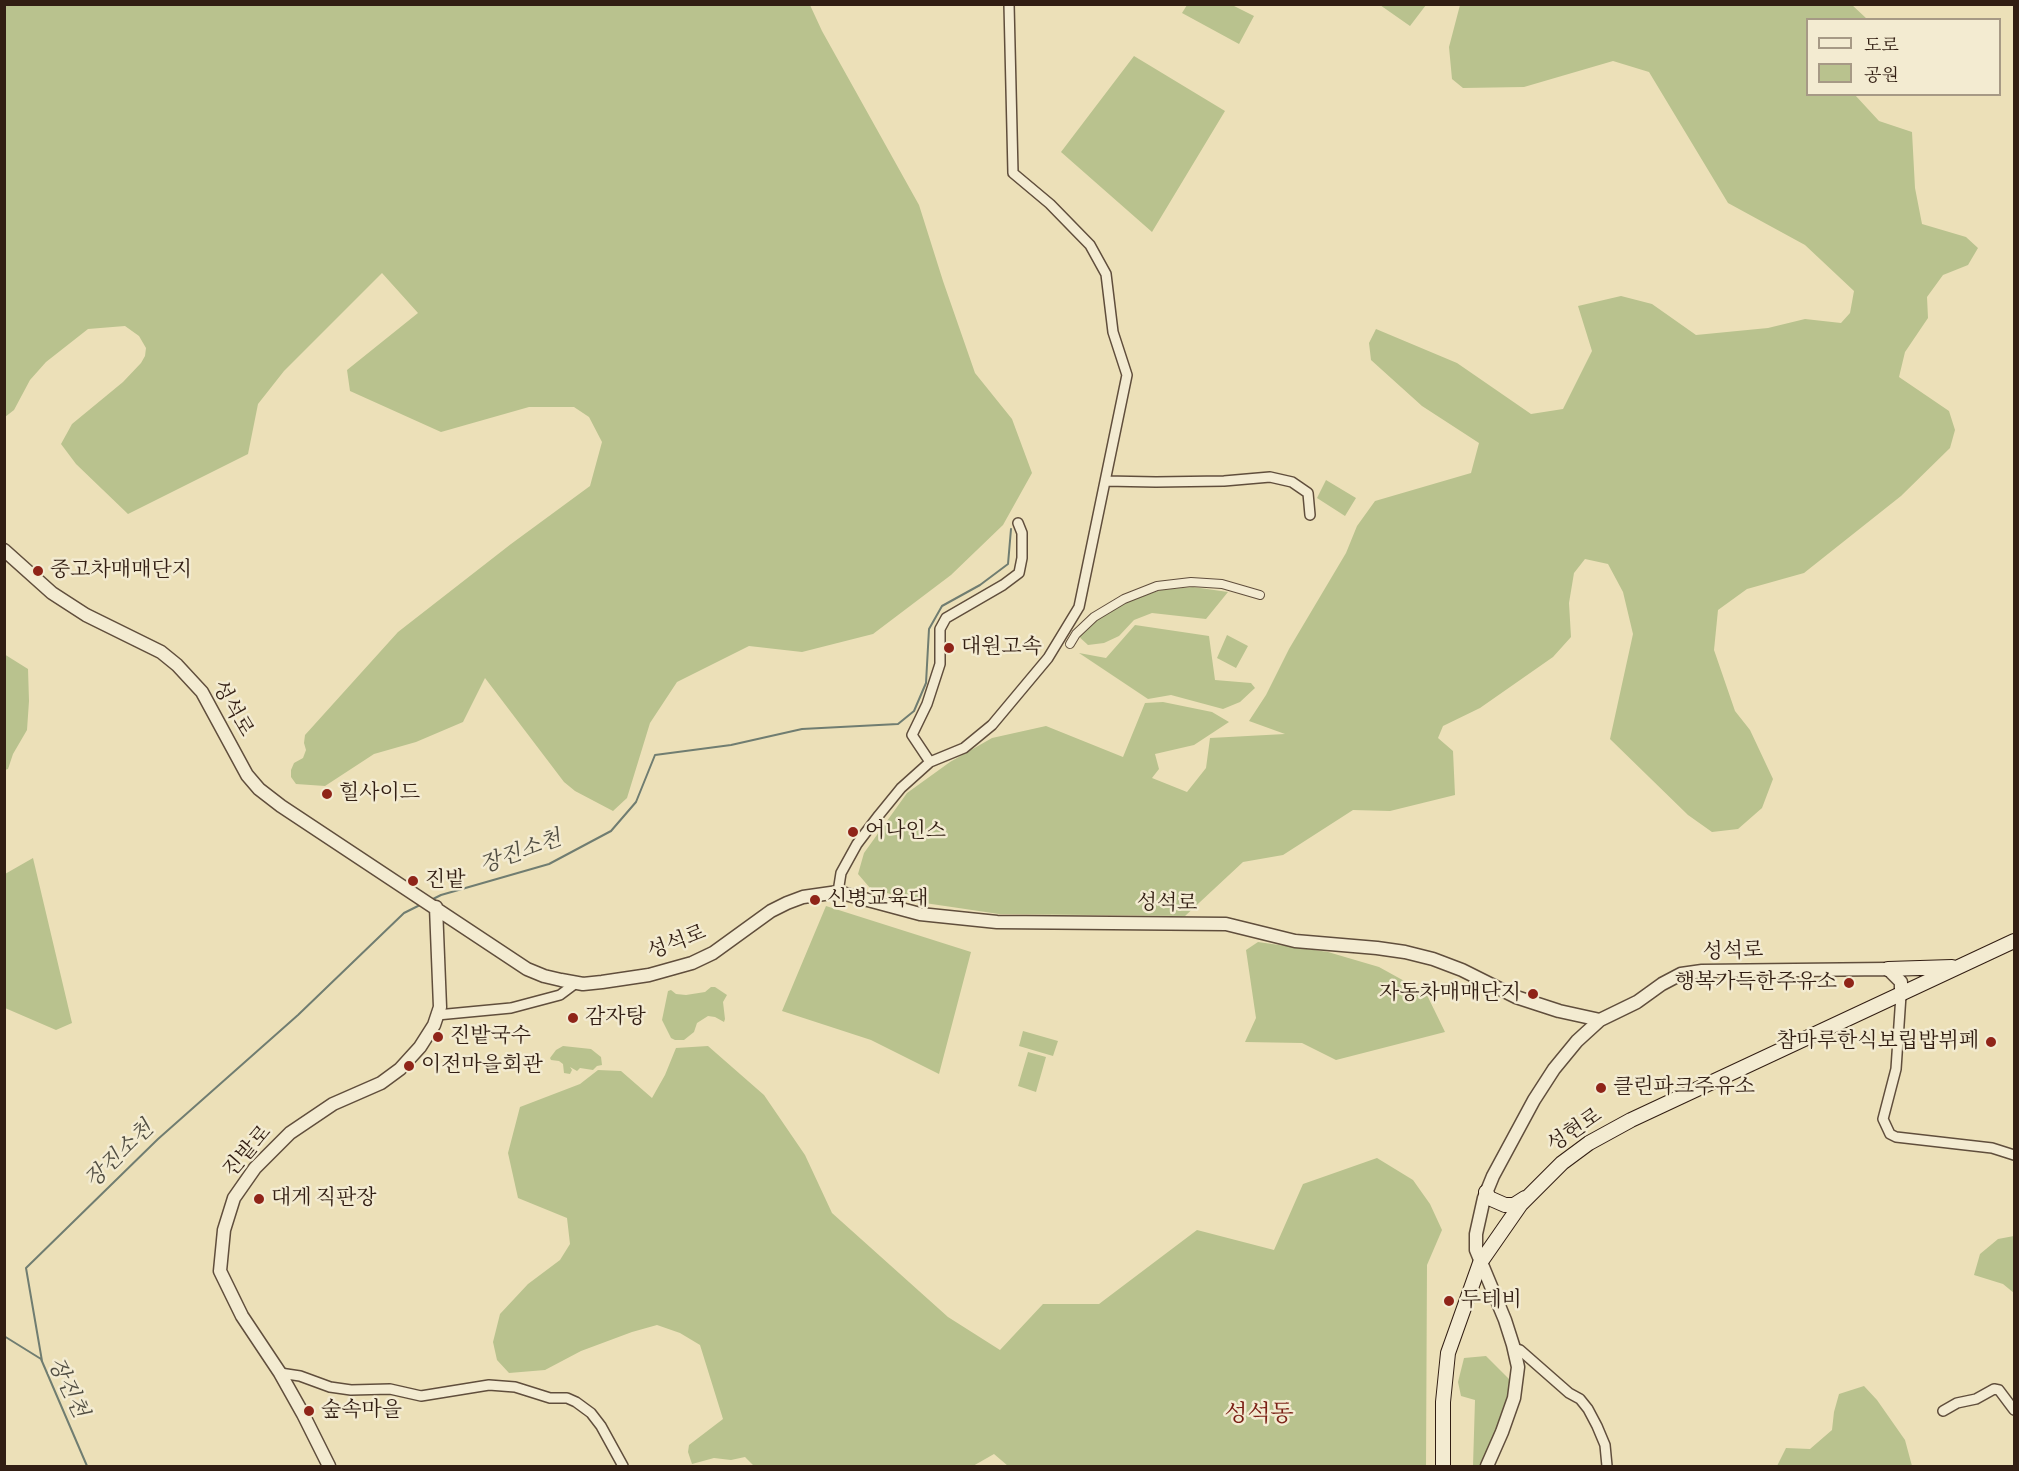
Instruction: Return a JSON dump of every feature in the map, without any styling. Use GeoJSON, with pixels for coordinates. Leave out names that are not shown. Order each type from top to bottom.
{"type":"FeatureCollection","features":[{"type":"Feature","properties":{"kind":"main road","name":"성현로"},"geometry":{"type":"LineString","coordinates":[[1443,1467],[1443,1402],[1448,1353],[1480,1263],[1506,1224],[1529,1196],[1562,1163],[1589,1143],[1631,1120],[2014,941]]}},
{"type":"Feature","properties":{"kind":"main road"},"geometry":{"type":"LineString","coordinates":[[1888,969],[1960,967]]}},
{"type":"Feature","properties":{"kind":"main road"},"geometry":{"type":"LineString","coordinates":[[1486,1192],[1489,1198],[1504,1205],[1514,1205],[1529,1196]]}},
{"type":"Feature","properties":{"kind":"street"},"geometry":{"type":"LineString","coordinates":[[838,892],[841,873],[857,844],[901,788],[930,762],[964,748],[992,725],[1048,658],[1079,607],[1127,375],[1113,332],[1106,274],[1090,245],[1050,204],[1013,172],[1010,4]]}},
{"type":"Feature","properties":{"kind":"street"},"geometry":{"type":"LineString","coordinates":[[1105,481],[1224,481],[1270,477],[1292,482],[1308,493],[1310,515]]}},
{"type":"Feature","properties":{"kind":"street"},"geometry":{"type":"LineString","coordinates":[[930,762],[912,735],[927,704],[940,664],[940,629],[946,618],[1003,585],[1019,573],[1023,533],[1018,523]]}},
{"type":"Feature","properties":{"kind":"street","name":"성석로"},"geometry":{"type":"LineString","coordinates":[[4,550],[52,593],[107,627],[161,652],[177,665],[201,692],[247,775],[259,789],[307,825],[435,906],[527,969],[544,976],[576,983],[602,982],[649,975],[692,963],[713,952],[771,911],[787,903],[803,897],[838,892],[920,914],[997,922],[1226,924],[1294,941],[1405,952],[1462,970],[1516,996],[1559,1011],[1600,1020],[1637,1002],[1681,974],[1702,971],[1888,969]]}},
{"type":"Feature","properties":{"kind":"street"},"geometry":{"type":"LineString","coordinates":[[1070,644],[1076,634],[1094,617],[1124,599],[1157,586],[1191,582],[1222,584],[1260,595]]}},
{"type":"Feature","properties":{"kind":"street","name":"진밭로"},"geometry":{"type":"LineString","coordinates":[[329,1467],[303,1414],[280,1373],[242,1316],[220,1271],[224,1230],[234,1198],[255,1168],[290,1133],[333,1104],[381,1083],[400,1069],[420,1047],[434,1025],[440,1007],[435,906]]}},
{"type":"Feature","properties":{"kind":"street"},"geometry":{"type":"LineString","coordinates":[[1888,969],[1901,982],[1896,1069],[1883,1119],[1890,1134],[1896,1137],[1992,1148],[2014,1155]]}},
{"type":"Feature","properties":{"kind":"street"},"geometry":{"type":"LineString","coordinates":[[437,1015],[511,1008],[560,994],[576,983]]}},
{"type":"Feature","properties":{"kind":"street"},"geometry":{"type":"LineString","coordinates":[[1487,1467],[1514,1398],[1518,1367],[1505,1320],[1480,1263],[1475,1243],[1486,1192],[1534,1100],[1554,1069],[1577,1041],[1600,1020]]}},
{"type":"Feature","properties":{"kind":"street"},"geometry":{"type":"LineString","coordinates":[[1514,1348],[1520,1350],[1588,1409],[1605,1445],[1606,1467]]}},
{"type":"Feature","properties":{"kind":"street"},"geometry":{"type":"LineString","coordinates":[[280,1373],[300,1376],[330,1387],[351,1390],[390,1389],[421,1396],[489,1385],[515,1387],[550,1398],[567,1398],[591,1413],[601,1426],[623,1467]]}},
{"type":"Feature","properties":{"kind":"street"},"geometry":{"type":"LineString","coordinates":[[1943,1411],[1957,1403],[1976,1399],[1994,1389],[1999,1390],[2014,1410]]}},
{"type":"Feature","properties":{"kind":"green space"},"geometry":{"type":"Polygon","coordinates":[[[5,4],[810,5],[822,31],[919,205],[975,373],[1012,419],[1032,473],[1003,525],[951,575],[873,634],[802,652],[749,646],[677,682],[650,723],[627,798],[613,811],[575,791],[564,782],[485,678],[463,722],[416,742],[374,754],[325,786],[296,784],[291,777],[291,770],[294,763],[303,758],[306,750],[305,735],[398,632],[590,486],[602,442],[589,417],[574,407],[529,407],[441,432],[350,391],[347,370],[418,313],[382,273],[284,371],[258,404],[248,454],[128,514],[76,464],[61,444],[72,424],[123,382],[141,363],[146,348],[139,336],[125,326],[88,329],[46,362],[30,380],[14,410],[5,417],[5,4]]]}},
{"type":"Feature","properties":{"kind":"green space"},"geometry":{"type":"Polygon","coordinates":[[[1426,4],[1410,26],[1380,5],[1426,4]]]}},
{"type":"Feature","properties":{"kind":"green space"},"geometry":{"type":"Polygon","coordinates":[[[1851,4],[1866,18],[1806,18],[1806,96],[1856,96],[1879,121],[1912,132],[1915,188],[1922,224],[1966,237],[1978,248],[1968,265],[1943,275],[1927,297],[1928,318],[1905,352],[1899,377],[1949,411],[1955,430],[1950,448],[1901,496],[1804,573],[1747,589],[1718,610],[1714,650],[1735,711],[1750,730],[1773,779],[1762,808],[1738,829],[1712,832],[1688,815],[1610,739],[1633,634],[1623,592],[1608,564],[1585,559],[1574,573],[1569,603],[1571,637],[1553,657],[1480,708],[1443,726],[1438,738],[1453,751],[1455,795],[1390,811],[1353,810],[1283,855],[1243,862],[1185,916],[999,914],[918,902],[870,888],[858,874],[864,853],[907,793],[950,762],[992,738],[1046,726],[1123,757],[1145,703],[1163,702],[1212,712],[1229,722],[1194,745],[1155,754],[1159,769],[1152,778],[1187,792],[1206,768],[1210,738],[1285,734],[1249,721],[1346,553],[1357,526],[1375,501],[1471,473],[1479,443],[1422,406],[1371,360],[1369,343],[1376,329],[1457,363],[1531,414],[1563,409],[1592,351],[1578,306],[1621,296],[1652,304],[1696,335],[1768,328],[1805,319],[1841,323],[1850,313],[1854,291],[1805,245],[1728,203],[1649,72],[1613,61],[1524,87],[1463,88],[1452,79],[1449,47],[1460,5],[1851,4]]]}},
{"type":"Feature","properties":{"kind":"green space"},"geometry":{"type":"Polygon","coordinates":[[[1187,5],[1232,5],[1254,16],[1239,44],[1182,13],[1187,5]]]}},
{"type":"Feature","properties":{"kind":"green space"},"geometry":{"type":"Polygon","coordinates":[[[1134,56],[1225,111],[1152,232],[1061,152],[1134,56]]]}},
{"type":"Feature","properties":{"kind":"green space"},"geometry":{"type":"Polygon","coordinates":[[[1326,480],[1356,498],[1345,516],[1317,498],[1326,480]]]}},
{"type":"Feature","properties":{"kind":"green space"},"geometry":{"type":"Polygon","coordinates":[[[1193,587],[1228,592],[1206,619],[1152,613],[1134,620],[1119,636],[1104,643],[1088,645],[1076,634],[1118,604],[1161,590],[1193,587]]]}},
{"type":"Feature","properties":{"kind":"green space"},"geometry":{"type":"Polygon","coordinates":[[[1135,625],[1209,636],[1215,680],[1251,683],[1255,688],[1240,702],[1223,709],[1171,695],[1148,699],[1079,653],[1106,658],[1135,625]]]}},
{"type":"Feature","properties":{"kind":"green space"},"geometry":{"type":"Polygon","coordinates":[[[1227,635],[1248,646],[1236,668],[1217,658],[1227,635]]]}},
{"type":"Feature","properties":{"kind":"green space"},"geometry":{"type":"Polygon","coordinates":[[[4,654],[28,669],[29,701],[27,730],[13,754],[8,769],[5,770],[4,654]]]}},
{"type":"Feature","properties":{"kind":"green space"},"geometry":{"type":"Polygon","coordinates":[[[33,858],[72,1023],[56,1030],[5,1008],[5,874],[33,858]]]}},
{"type":"Feature","properties":{"kind":"green space"},"geometry":{"type":"Polygon","coordinates":[[[826,906],[971,952],[939,1074],[871,1040],[782,1011],[826,906]]]}},
{"type":"Feature","properties":{"kind":"green space"},"geometry":{"type":"Polygon","coordinates":[[[1258,942],[1328,952],[1379,967],[1426,993],[1445,1032],[1336,1060],[1302,1043],[1245,1042],[1256,1018],[1246,950],[1258,942]]]}},
{"type":"Feature","properties":{"kind":"green space"},"geometry":{"type":"Polygon","coordinates":[[[711,987],[727,995],[723,1002],[724,1022],[708,1016],[697,1023],[694,1032],[684,1040],[671,1038],[662,1020],[668,991],[686,995],[705,992],[711,987]]]}},
{"type":"Feature","properties":{"kind":"green space"},"geometry":{"type":"Polygon","coordinates":[[[1023,1031],[1058,1041],[1053,1056],[1019,1046],[1023,1031]]]}},
{"type":"Feature","properties":{"kind":"green space"},"geometry":{"type":"Polygon","coordinates":[[[563,1046],[591,1049],[601,1057],[602,1065],[593,1070],[580,1068],[577,1071],[570,1067],[572,1070],[570,1074],[564,1073],[563,1064],[550,1058],[556,1050],[563,1046]]]}},
{"type":"Feature","properties":{"kind":"green space"},"geometry":{"type":"Polygon","coordinates":[[[708,1046],[764,1095],[805,1155],[832,1213],[948,1317],[1000,1350],[1043,1304],[1099,1304],[1197,1230],[1274,1250],[1303,1184],[1377,1158],[1413,1180],[1430,1204],[1442,1230],[1427,1265],[1426,1466],[1008,1466],[994,1454],[973,1466],[754,1466],[745,1457],[731,1460],[714,1458],[692,1464],[688,1452],[689,1445],[723,1419],[700,1345],[680,1333],[657,1325],[581,1351],[545,1370],[509,1373],[497,1360],[493,1342],[500,1314],[528,1284],[560,1260],[570,1244],[567,1218],[518,1198],[508,1153],[520,1107],[580,1084],[598,1070],[621,1071],[652,1098],[676,1048],[708,1046]]]}},
{"type":"Feature","properties":{"kind":"green space"},"geometry":{"type":"Polygon","coordinates":[[[1028,1052],[1046,1057],[1036,1092],[1018,1086],[1028,1052]]]}},
{"type":"Feature","properties":{"kind":"green space"},"geometry":{"type":"Polygon","coordinates":[[[2014,1236],[2014,1293],[2003,1284],[1974,1275],[1980,1254],[1998,1239],[2014,1236]]]}},
{"type":"Feature","properties":{"kind":"green space"},"geometry":{"type":"Polygon","coordinates":[[[1486,1356],[1511,1381],[1499,1429],[1482,1464],[1473,1466],[1475,1400],[1461,1396],[1458,1382],[1464,1358],[1486,1356]]]}},
{"type":"Feature","properties":{"kind":"green space"},"geometry":{"type":"Polygon","coordinates":[[[1864,1386],[1877,1400],[1905,1440],[1912,1466],[1777,1466],[1786,1448],[1810,1449],[1832,1430],[1839,1394],[1864,1386]]]}},
{"type":"Feature","properties":{"kind":"waterway","name":"장진소천"},"geometry":{"type":"LineString","coordinates":[[431,900],[441,895],[549,864],[611,831],[636,802],[655,755],[731,745],[802,729],[898,724],[914,711],[926,683],[929,629],[942,606],[980,585],[1008,564],[1011,529]]}},
{"type":"Feature","properties":{"kind":"waterway","name":"장진소천"},"geometry":{"type":"LineString","coordinates":[[42,1361],[26,1268],[158,1139],[298,1015],[404,913],[420,905]]}},
{"type":"Feature","properties":{"kind":"waterway","name":"장진천"},"geometry":{"type":"LineString","coordinates":[[4,1336],[41,1359],[87,1466]]}},
{"type":"Feature","properties":{"kind":"place","name":"중고차매매단지"},"geometry":{"type":"Point","coordinates":[38,571]}},
{"type":"Feature","properties":{"kind":"place","name":"대원고속"},"geometry":{"type":"Point","coordinates":[949,648]}},
{"type":"Feature","properties":{"kind":"place","name":"힐사이드"},"geometry":{"type":"Point","coordinates":[327,794]}},
{"type":"Feature","properties":{"kind":"place","name":"어나인스"},"geometry":{"type":"Point","coordinates":[853,832]}},
{"type":"Feature","properties":{"kind":"place","name":"진밭"},"geometry":{"type":"Point","coordinates":[413,881]}},
{"type":"Feature","properties":{"kind":"place","name":"신병교육대"},"geometry":{"type":"Point","coordinates":[815,900]}},
{"type":"Feature","properties":{"kind":"place","name":"행복가득한주유소"},"geometry":{"type":"Point","coordinates":[1849,983]}},
{"type":"Feature","properties":{"kind":"place","name":"자동차매매단지"},"geometry":{"type":"Point","coordinates":[1533,994]}},
{"type":"Feature","properties":{"kind":"place","name":"감자탕"},"geometry":{"type":"Point","coordinates":[573,1018]}},
{"type":"Feature","properties":{"kind":"place","name":"진밭국수"},"geometry":{"type":"Point","coordinates":[438,1037]}},
{"type":"Feature","properties":{"kind":"place","name":"참마루한식보립밥뷔페"},"geometry":{"type":"Point","coordinates":[1991,1042]}},
{"type":"Feature","properties":{"kind":"place","name":"이전마을회관"},"geometry":{"type":"Point","coordinates":[409,1066]}},
{"type":"Feature","properties":{"kind":"place","name":"클린파크주유소"},"geometry":{"type":"Point","coordinates":[1601,1088]}},
{"type":"Feature","properties":{"kind":"place","name":"대게 직판장"},"geometry":{"type":"Point","coordinates":[259,1199]}},
{"type":"Feature","properties":{"kind":"place","name":"두테비"},"geometry":{"type":"Point","coordinates":[1449,1301]}},
{"type":"Feature","properties":{"kind":"place","name":"숲속마을"},"geometry":{"type":"Point","coordinates":[309,1411]}},
{"type":"Feature","properties":{"kind":"district","name":"성석동"},"geometry":{"type":"Point","coordinates":[1259,1415]}}]}
